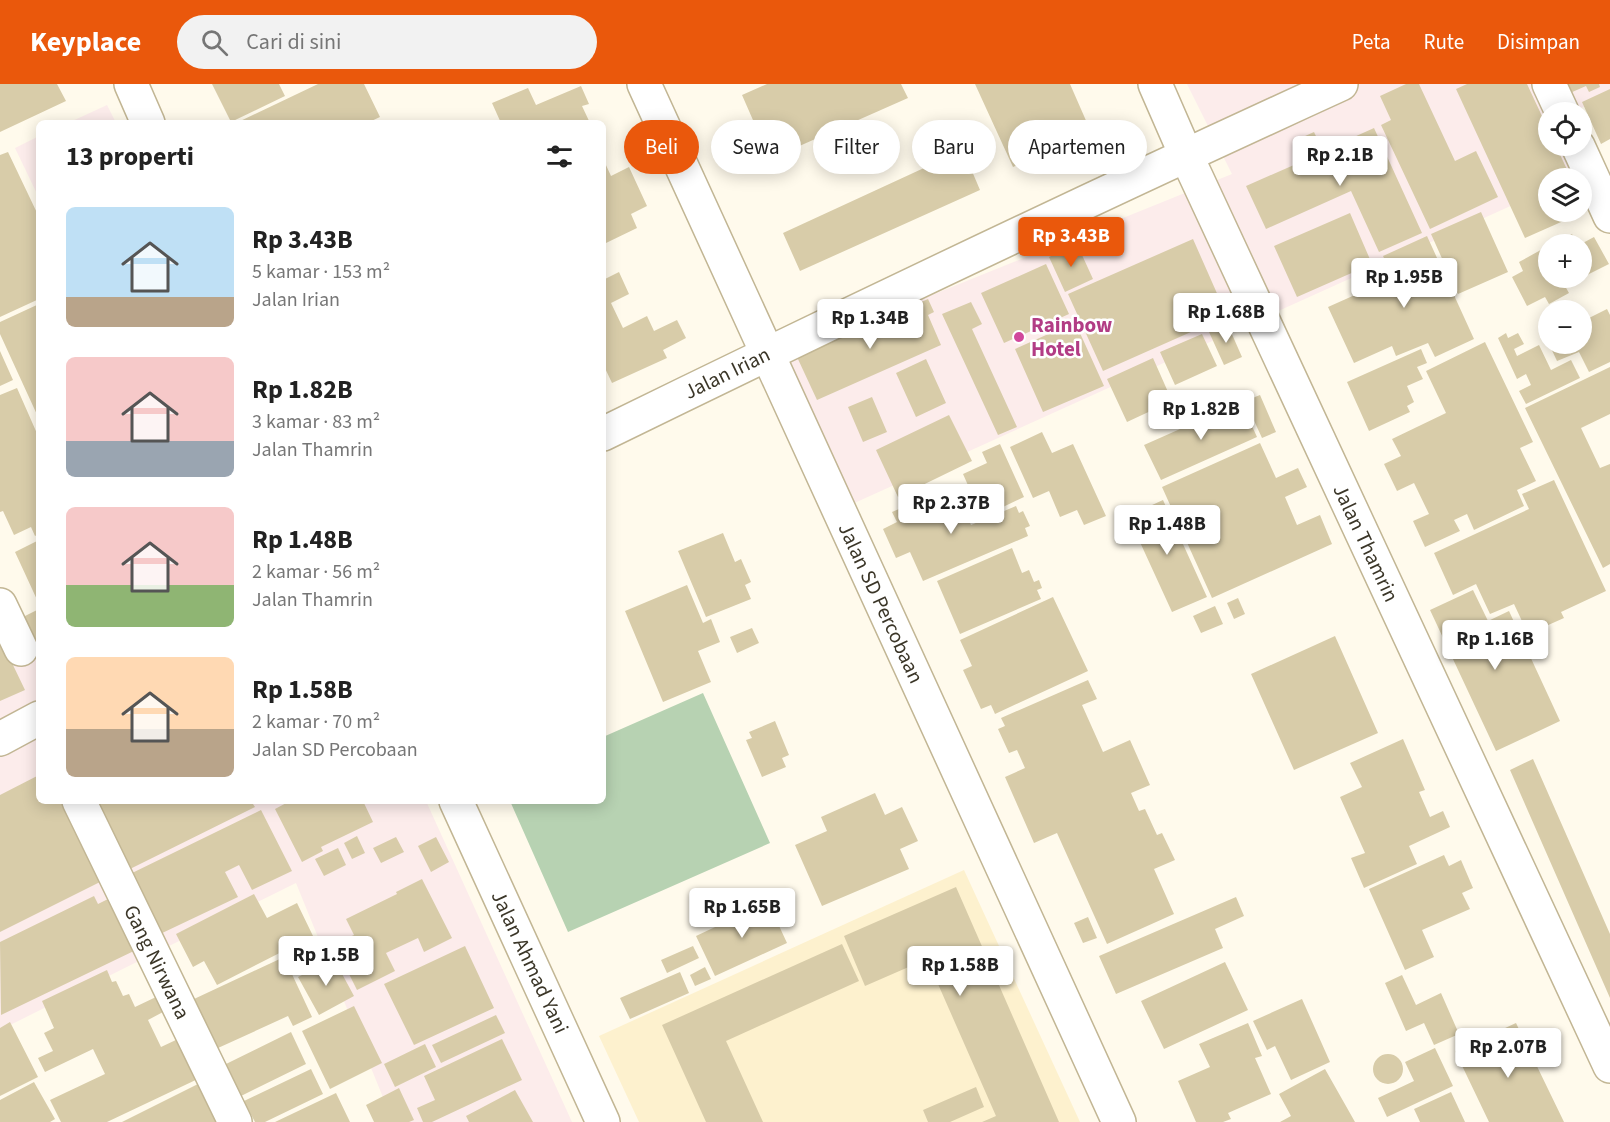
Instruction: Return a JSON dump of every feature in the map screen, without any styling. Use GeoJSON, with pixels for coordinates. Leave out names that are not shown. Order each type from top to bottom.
{"type":"FeatureCollection","features":[{"type":"Feature","properties":{"kind":"street"},"geometry":{"type":"LineString","coordinates":[[131,84],[147,120]]}},
{"type":"Feature","properties":{"kind":"street","name":"Jalan SD Percobaan"},"geometry":{"type":"LineString","coordinates":[[644,84],[1119,1122]]}},
{"type":"Feature","properties":{"kind":"street","name":"Jalan Thamrin"},"geometry":{"type":"LineString","coordinates":[[1155,84],[1610,1066]]}},
{"type":"Feature","properties":{"kind":"street","name":"Jalan Irian"},"geometry":{"type":"LineString","coordinates":[[606,433],[766,354],[1341,84]]}},
{"type":"Feature","properties":{"kind":"street"},"geometry":{"type":"LineString","coordinates":[[1549,84],[1557,102]]}},
{"type":"Feature","properties":{"kind":"street"},"geometry":{"type":"LineString","coordinates":[[1583,156],[1610,216]]}},
{"type":"Feature","properties":{"kind":"street"},"geometry":{"type":"LineString","coordinates":[[0,605],[21,649]]}},
{"type":"Feature","properties":{"kind":"street"},"geometry":{"type":"LineString","coordinates":[[0,739],[36,721]]}},
{"type":"Feature","properties":{"kind":"street","name":"Gang Nirwana"},"geometry":{"type":"LineString","coordinates":[[80,804],[234,1122]]}},
{"type":"Feature","properties":{"kind":"street","name":"Jalan Ahmad Yani"},"geometry":{"type":"LineString","coordinates":[[457,804],[603,1122]]}},
{"type":"Feature","properties":{"kind":"shaded area"},"geometry":{"type":"Polygon","coordinates":[[[1187,84],[1610,84],[1610,96],[1592,103],[1538,102],[1538,156],[1587,156],[1594,168],[1538,168],[1538,194],[850,505],[776,358],[1232,174],[1187,84]]]}},
{"type":"Feature","properties":{"kind":"shaded area"},"geometry":{"type":"Polygon","coordinates":[[[107,105],[114,120],[74,120],[107,105]]]}},
{"type":"Feature","properties":{"kind":"shaded area"},"geometry":{"type":"Polygon","coordinates":[[[36,138],[36,192],[15,148],[36,138]]]}},
{"type":"Feature","properties":{"kind":"shaded area"},"geometry":{"type":"Polygon","coordinates":[[[36,624],[36,804],[427,804],[572,1122],[393,1122],[296,883],[0,1030],[0,641],[36,624]]]}},
{"type":"Feature","properties":{"kind":"shaded area"},"geometry":{"type":"Polygon","coordinates":[[[964,870],[1080,1122],[639,1122],[599,1036],[964,870]]]}},
{"type":"Feature","properties":{"kind":"green space"},"geometry":{"type":"Polygon","coordinates":[[[703,693],[770,843],[568,932],[511,804],[606,804],[606,736],[703,693]]]}},
{"type":"Feature","properties":{"kind":"building"},"geometry":{"type":"Polygon","coordinates":[[[0,84],[57,84],[66,101],[0,132],[0,84]]]}},
{"type":"Feature","properties":{"kind":"building"},"geometry":{"type":"Polygon","coordinates":[[[212,84],[279,84],[285,96],[235,120],[230,120],[212,84]]]}},
{"type":"Feature","properties":{"kind":"building"},"geometry":{"type":"Polygon","coordinates":[[[318,84],[364,84],[380,117],[374,120],[242,120],[318,84]]]}},
{"type":"Feature","properties":{"kind":"building"},"geometry":{"type":"Polygon","coordinates":[[[767,84],[901,84],[908,98],[858,120],[813,120],[813,140],[801,145],[801,120],[753,120],[742,95],[767,84]]]}},
{"type":"Feature","properties":{"kind":"building"},"geometry":{"type":"Polygon","coordinates":[[[975,84],[1070,84],[1086,120],[1008,120],[1008,156],[996,130],[996,120],[991,120],[975,84]]]}},
{"type":"Feature","properties":{"kind":"building"},"geometry":{"type":"Polygon","coordinates":[[[1406,84],[1419,84],[1455,161],[1476,151],[1498,197],[1430,229],[1381,125],[1391,120],[1380,96],[1406,84]]]}},
{"type":"Feature","properties":{"kind":"building"},"geometry":{"type":"Polygon","coordinates":[[[1467,84],[1527,84],[1538,108],[1538,156],[1561,156],[1566,168],[1538,168],[1538,222],[1561,222],[1525,238],[1456,89],[1467,84]]]}},
{"type":"Feature","properties":{"kind":"building"},"geometry":{"type":"Polygon","coordinates":[[[1566,84],[1599,84],[1600,87],[1589,92],[1586,86],[1570,93],[1566,84]]]}},
{"type":"Feature","properties":{"kind":"building"},"geometry":{"type":"Polygon","coordinates":[[[581,86],[589,104],[582,106],[589,120],[500,120],[492,103],[528,88],[536,105],[581,86]]]}},
{"type":"Feature","properties":{"kind":"building"},"geometry":{"type":"Polygon","coordinates":[[[1610,89],[1610,139],[1601,144],[1592,124],[1592,102],[1582,102],[1610,89]]]}},
{"type":"Feature","properties":{"kind":"building"},"geometry":{"type":"Polygon","coordinates":[[[1374,128],[1422,233],[1379,252],[1351,191],[1266,229],[1246,186],[1303,161],[1294,141],[1314,132],[1323,151],[1374,128]]]}},
{"type":"Feature","properties":{"kind":"building"},"geometry":{"type":"Polygon","coordinates":[[[8,152],[36,211],[36,300],[0,317],[0,155],[8,152]]]}},
{"type":"Feature","properties":{"kind":"building"},"geometry":{"type":"Polygon","coordinates":[[[606,165],[611,176],[624,170],[624,174],[632,174],[647,206],[631,214],[637,228],[606,243],[606,165]]]}},
{"type":"Feature","properties":{"kind":"building"},"geometry":{"type":"Polygon","coordinates":[[[912,174],[973,174],[980,190],[800,271],[783,233],[912,174]]]}},
{"type":"Feature","properties":{"kind":"building"},"geometry":{"type":"Polygon","coordinates":[[[1481,212],[1508,272],[1458,294],[1431,234],[1481,212]]]}},
{"type":"Feature","properties":{"kind":"building"},"geometry":{"type":"Polygon","coordinates":[[[1350,213],[1372,264],[1297,297],[1274,246],[1350,213]]]}},
{"type":"Feature","properties":{"kind":"building"},"geometry":{"type":"Polygon","coordinates":[[[1427,236],[1474,339],[1435,357],[1428,343],[1396,356],[1392,346],[1354,363],[1328,307],[1393,278],[1383,256],[1427,236]]]}},
{"type":"Feature","properties":{"kind":"building"},"geometry":{"type":"Polygon","coordinates":[[[1594,237],[1609,264],[1592,272],[1592,238],[1594,237]]]}},
{"type":"Feature","properties":{"kind":"building"},"geometry":{"type":"Polygon","coordinates":[[[1193,239],[1227,316],[1103,371],[1068,294],[1193,239]]]}},
{"type":"Feature","properties":{"kind":"building"},"geometry":{"type":"Polygon","coordinates":[[[1077,244],[1093,279],[1065,292],[1049,257],[1077,244]]]}},
{"type":"Feature","properties":{"kind":"building"},"geometry":{"type":"Polygon","coordinates":[[[1538,252],[1538,288],[1566,288],[1569,293],[1556,300],[1547,300],[1545,297],[1527,306],[1512,277],[1523,271],[1519,262],[1538,252]]]}},
{"type":"Feature","properties":{"kind":"building"},"geometry":{"type":"Polygon","coordinates":[[[1046,264],[1069,314],[1004,343],[981,293],[1046,264]]]}},
{"type":"Feature","properties":{"kind":"building"},"geometry":{"type":"Polygon","coordinates":[[[619,272],[629,294],[611,303],[623,328],[647,316],[654,331],[677,320],[686,338],[663,350],[667,358],[612,383],[606,370],[606,278],[619,272]]]}},
{"type":"Feature","properties":{"kind":"building"},"geometry":{"type":"Polygon","coordinates":[[[928,299],[934,312],[928,315],[941,345],[817,400],[797,357],[928,299]]]}},
{"type":"Feature","properties":{"kind":"building"},"geometry":{"type":"Polygon","coordinates":[[[971,302],[982,324],[972,329],[1017,427],[998,435],[942,314],[971,302]]]}},
{"type":"Feature","properties":{"kind":"building"},"geometry":{"type":"Polygon","coordinates":[[[36,305],[36,412],[0,334],[0,322],[36,305]]]}},
{"type":"Feature","properties":{"kind":"building"},"geometry":{"type":"Polygon","coordinates":[[[1607,309],[1610,315],[1610,362],[1589,372],[1580,354],[1592,354],[1592,316],[1607,309]]]}},
{"type":"Feature","properties":{"kind":"building"},"geometry":{"type":"Polygon","coordinates":[[[1075,322],[1104,386],[1043,412],[1015,349],[1075,322]]]}},
{"type":"Feature","properties":{"kind":"building"},"geometry":{"type":"Polygon","coordinates":[[[1227,323],[1242,357],[1224,365],[1209,332],[1227,323]]]}},
{"type":"Feature","properties":{"kind":"building"},"geometry":{"type":"Polygon","coordinates":[[[1506,333],[1508,338],[1518,333],[1524,344],[1514,349],[1517,356],[1538,346],[1538,354],[1543,354],[1551,370],[1571,360],[1580,378],[1526,404],[1519,391],[1531,385],[1526,374],[1517,379],[1498,338],[1506,333]]]}},
{"type":"Feature","properties":{"kind":"building"},"geometry":{"type":"Polygon","coordinates":[[[1202,334],[1217,366],[1175,385],[1160,352],[1202,334]]]}},
{"type":"Feature","properties":{"kind":"building"},"geometry":{"type":"Polygon","coordinates":[[[1485,342],[1533,442],[1520,448],[1536,481],[1517,490],[1524,506],[1474,530],[1467,514],[1454,520],[1460,531],[1425,547],[1413,521],[1429,514],[1414,483],[1397,491],[1384,464],[1401,456],[1392,439],[1446,413],[1426,371],[1485,342]]]}},
{"type":"Feature","properties":{"kind":"building"},"geometry":{"type":"Polygon","coordinates":[[[1421,349],[1427,363],[1417,367],[1423,379],[1407,386],[1414,402],[1407,406],[1410,412],[1369,431],[1347,382],[1421,349]]]}},
{"type":"Feature","properties":{"kind":"building"},"geometry":{"type":"Polygon","coordinates":[[[0,351],[13,380],[0,386],[0,351]]]}},
{"type":"Feature","properties":{"kind":"building"},"geometry":{"type":"Polygon","coordinates":[[[1554,354],[1574,354],[1557,361],[1554,354]]]}},
{"type":"Feature","properties":{"kind":"building"},"geometry":{"type":"Polygon","coordinates":[[[1153,358],[1172,401],[1127,422],[1107,379],[1153,358]]]}},
{"type":"Feature","properties":{"kind":"building"},"geometry":{"type":"Polygon","coordinates":[[[926,359],[946,403],[916,417],[896,373],[926,359]]]}},
{"type":"Feature","properties":{"kind":"building"},"geometry":{"type":"Polygon","coordinates":[[[1610,367],[1610,414],[1581,428],[1600,468],[1610,464],[1610,564],[1603,568],[1525,408],[1610,367]]]}},
{"type":"Feature","properties":{"kind":"building"},"geometry":{"type":"Polygon","coordinates":[[[17,388],[36,431],[35,536],[31,527],[14,535],[3,511],[0,512],[0,395],[17,388]]]}},
{"type":"Feature","properties":{"kind":"building"},"geometry":{"type":"Polygon","coordinates":[[[1260,395],[1276,432],[1262,438],[1245,401],[1260,395]]]}},
{"type":"Feature","properties":{"kind":"building"},"geometry":{"type":"Polygon","coordinates":[[[872,397],[887,432],[863,442],[848,407],[872,397]]]}},
{"type":"Feature","properties":{"kind":"building"},"geometry":{"type":"Polygon","coordinates":[[[1241,402],[1257,437],[1161,480],[1144,445],[1241,402]]]}},
{"type":"Feature","properties":{"kind":"building"},"geometry":{"type":"Polygon","coordinates":[[[949,415],[972,461],[898,497],[876,450],[949,415]]]}},
{"type":"Feature","properties":{"kind":"building"},"geometry":{"type":"Polygon","coordinates":[[[1042,432],[1052,453],[1073,444],[1106,516],[1084,525],[1077,510],[1060,517],[1049,491],[1033,498],[1010,447],[1042,432]]]}},
{"type":"Feature","properties":{"kind":"building"},"geometry":{"type":"Polygon","coordinates":[[[1260,443],[1276,478],[1298,468],[1307,487],[1285,497],[1297,525],[1320,515],[1332,544],[1212,598],[1162,487],[1260,443]]]}},
{"type":"Feature","properties":{"kind":"building"},"geometry":{"type":"Polygon","coordinates":[[[1000,444],[1024,497],[982,517],[963,474],[987,463],[982,452],[1000,444]]]}},
{"type":"Feature","properties":{"kind":"building"},"geometry":{"type":"Polygon","coordinates":[[[1554,480],[1606,591],[1561,612],[1564,618],[1528,634],[1514,604],[1490,614],[1476,584],[1453,595],[1434,553],[1529,509],[1522,494],[1554,480]]]}},
{"type":"Feature","properties":{"kind":"building"},"geometry":{"type":"Polygon","coordinates":[[[959,496],[971,525],[1016,506],[1019,513],[1023,511],[1030,526],[1025,528],[1028,536],[923,581],[910,552],[896,558],[883,529],[897,522],[892,512],[915,502],[920,512],[959,496]]]}},
{"type":"Feature","properties":{"kind":"building"},"geometry":{"type":"Polygon","coordinates":[[[1163,500],[1207,597],[1172,612],[1128,516],[1163,500]]]}},
{"type":"Feature","properties":{"kind":"building"},"geometry":{"type":"Polygon","coordinates":[[[723,533],[735,562],[741,559],[751,582],[745,585],[751,599],[706,617],[678,551],[723,533]]]}},
{"type":"Feature","properties":{"kind":"building"},"geometry":{"type":"Polygon","coordinates":[[[36,542],[36,598],[15,552],[36,542]]]}},
{"type":"Feature","properties":{"kind":"building"},"geometry":{"type":"Polygon","coordinates":[[[1012,548],[1022,573],[1029,570],[1034,582],[1039,580],[1042,588],[1037,590],[1041,599],[960,634],[937,581],[1012,548]]]}},
{"type":"Feature","properties":{"kind":"building"},"geometry":{"type":"Polygon","coordinates":[[[687,585],[703,623],[711,619],[720,642],[698,651],[711,682],[663,702],[625,611],[687,585]]]}},
{"type":"Feature","properties":{"kind":"building"},"geometry":{"type":"Polygon","coordinates":[[[1473,590],[1488,621],[1509,611],[1560,721],[1496,751],[1430,610],[1473,590]]]}},
{"type":"Feature","properties":{"kind":"building"},"geometry":{"type":"Polygon","coordinates":[[[1053,597],[1088,671],[995,714],[991,705],[981,709],[963,670],[972,666],[960,640],[1053,597]]]}},
{"type":"Feature","properties":{"kind":"building"},"geometry":{"type":"Polygon","coordinates":[[[1238,598],[1245,614],[1234,619],[1227,603],[1238,598]]]}},
{"type":"Feature","properties":{"kind":"building"},"geometry":{"type":"Polygon","coordinates":[[[1215,606],[1223,624],[1201,633],[1193,616],[1215,606]]]}},
{"type":"Feature","properties":{"kind":"building"},"geometry":{"type":"Polygon","coordinates":[[[36,610],[36,649],[21,618],[36,610]]]}},
{"type":"Feature","properties":{"kind":"building"},"geometry":{"type":"Polygon","coordinates":[[[752,628],[759,643],[737,653],[730,637],[752,628]]]}},
{"type":"Feature","properties":{"kind":"building"},"geometry":{"type":"Polygon","coordinates":[[[1335,636],[1378,733],[1294,770],[1251,674],[1335,636]]]}},
{"type":"Feature","properties":{"kind":"building"},"geometry":{"type":"Polygon","coordinates":[[[0,638],[25,690],[0,701],[0,638]]]}},
{"type":"Feature","properties":{"kind":"building"},"geometry":{"type":"Polygon","coordinates":[[[1088,680],[1097,699],[1082,705],[1103,752],[1130,740],[1150,785],[1131,793],[1139,811],[1145,809],[1157,835],[1162,833],[1175,860],[1154,869],[1174,914],[1107,944],[1057,833],[1034,843],[1005,777],[1025,768],[1017,750],[1009,753],[998,729],[1005,726],[1001,718],[1088,680]]]}},
{"type":"Feature","properties":{"kind":"building"},"geometry":{"type":"Polygon","coordinates":[[[775,721],[789,755],[782,758],[786,767],[762,777],[746,740],[752,738],[749,732],[775,721]]]}},
{"type":"Feature","properties":{"kind":"building"},"geometry":{"type":"Polygon","coordinates":[[[1403,739],[1425,790],[1419,792],[1430,817],[1443,811],[1450,827],[1409,846],[1417,864],[1364,888],[1351,858],[1365,853],[1340,797],[1362,787],[1350,763],[1403,739]]]}},
{"type":"Feature","properties":{"kind":"building"},"geometry":{"type":"Polygon","coordinates":[[[1533,759],[1610,934],[1610,998],[1510,770],[1533,759]]]}},
{"type":"Feature","properties":{"kind":"building"},"geometry":{"type":"Polygon","coordinates":[[[36,777],[36,804],[65,804],[104,880],[0,932],[0,795],[36,777]]]}},
{"type":"Feature","properties":{"kind":"building"},"geometry":{"type":"Polygon","coordinates":[[[875,793],[885,815],[902,807],[918,841],[900,849],[909,869],[822,906],[795,845],[827,831],[821,817],[875,793]]]}},
{"type":"Feature","properties":{"kind":"building"},"geometry":{"type":"Polygon","coordinates":[[[98,804],[253,804],[255,807],[130,869],[98,804]]]}},
{"type":"Feature","properties":{"kind":"building"},"geometry":{"type":"Polygon","coordinates":[[[284,804],[364,804],[373,822],[321,847],[323,851],[302,862],[275,809],[284,804]]]}},
{"type":"Feature","properties":{"kind":"building"},"geometry":{"type":"Polygon","coordinates":[[[261,810],[292,871],[252,890],[239,865],[225,872],[238,897],[158,935],[128,875],[261,810]]]}},
{"type":"Feature","properties":{"kind":"building"},"geometry":{"type":"Polygon","coordinates":[[[357,836],[365,853],[352,859],[344,843],[357,836]]]}},
{"type":"Feature","properties":{"kind":"building"},"geometry":{"type":"Polygon","coordinates":[[[396,837],[404,852],[381,863],[373,848],[396,837]]]}},
{"type":"Feature","properties":{"kind":"building"},"geometry":{"type":"Polygon","coordinates":[[[436,837],[449,862],[431,872],[418,846],[436,837]]]}},
{"type":"Feature","properties":{"kind":"building"},"geometry":{"type":"Polygon","coordinates":[[[338,848],[346,865],[324,876],[315,859],[338,848]]]}},
{"type":"Feature","properties":{"kind":"building"},"geometry":{"type":"Polygon","coordinates":[[[1444,855],[1449,866],[1461,860],[1473,888],[1462,893],[1470,909],[1422,930],[1434,957],[1405,970],[1369,889],[1444,855]]]}},
{"type":"Feature","properties":{"kind":"building"},"geometry":{"type":"Polygon","coordinates":[[[422,879],[452,938],[424,952],[418,938],[386,953],[395,971],[357,990],[334,944],[354,935],[346,919],[422,879]]]}},
{"type":"Feature","properties":{"kind":"building"},"geometry":{"type":"Polygon","coordinates":[[[956,887],[1059,1122],[982,1122],[996,1116],[927,959],[865,986],[844,936],[956,887]]]}},
{"type":"Feature","properties":{"kind":"building"},"geometry":{"type":"Polygon","coordinates":[[[254,894],[267,918],[297,903],[313,936],[217,985],[204,961],[193,967],[176,934],[254,894]]]}},
{"type":"Feature","properties":{"kind":"building"},"geometry":{"type":"Polygon","coordinates":[[[94,896],[98,904],[112,897],[138,949],[1,1015],[0,942],[94,896]]]}},
{"type":"Feature","properties":{"kind":"building"},"geometry":{"type":"Polygon","coordinates":[[[1236,897],[1244,916],[1215,929],[1223,948],[1116,994],[1099,956],[1236,897]]]}},
{"type":"Feature","properties":{"kind":"building"},"geometry":{"type":"Polygon","coordinates":[[[768,902],[787,943],[715,976],[696,936],[768,902]]]}},
{"type":"Feature","properties":{"kind":"building"},"geometry":{"type":"Polygon","coordinates":[[[1088,917],[1097,938],[1083,943],[1074,923],[1088,917]]]}},
{"type":"Feature","properties":{"kind":"building"},"geometry":{"type":"Polygon","coordinates":[[[842,944],[859,981],[726,1041],[763,1122],[706,1122],[662,1025],[842,944]]]}},
{"type":"Feature","properties":{"kind":"building"},"geometry":{"type":"Polygon","coordinates":[[[465,946],[494,1008],[414,1045],[384,984],[465,946]]]}},
{"type":"Feature","properties":{"kind":"building"},"geometry":{"type":"Polygon","coordinates":[[[693,946],[699,958],[667,973],[661,960],[693,946]]]}},
{"type":"Feature","properties":{"kind":"building"},"geometry":{"type":"Polygon","coordinates":[[[284,957],[312,1017],[293,1026],[288,1016],[218,1048],[194,999],[284,957]]]}},
{"type":"Feature","properties":{"kind":"building"},"geometry":{"type":"Polygon","coordinates":[[[334,959],[354,996],[319,1015],[298,977],[334,959]]]}},
{"type":"Feature","properties":{"kind":"building"},"geometry":{"type":"Polygon","coordinates":[[[1225,962],[1248,1010],[1164,1049],[1141,1001],[1225,962]]]}},
{"type":"Feature","properties":{"kind":"building"},"geometry":{"type":"Polygon","coordinates":[[[705,967],[711,979],[695,986],[690,975],[705,967]]]}},
{"type":"Feature","properties":{"kind":"building"},"geometry":{"type":"Polygon","coordinates":[[[107,970],[112,982],[116,981],[123,996],[129,994],[135,1007],[156,997],[163,1012],[148,1020],[161,1047],[178,1039],[202,1077],[107,1122],[61,1122],[50,1100],[105,1074],[93,1049],[45,1072],[38,1058],[53,1051],[44,1033],[54,1028],[42,1001],[107,970]]]}},
{"type":"Feature","properties":{"kind":"building"},"geometry":{"type":"Polygon","coordinates":[[[680,972],[689,993],[630,1019],[620,998],[680,972]]]}},
{"type":"Feature","properties":{"kind":"building"},"geometry":{"type":"Polygon","coordinates":[[[1402,975],[1416,1005],[1441,993],[1459,1034],[1434,1045],[1424,1023],[1406,1031],[1385,983],[1402,975]]]}},
{"type":"Feature","properties":{"kind":"building"},"geometry":{"type":"Polygon","coordinates":[[[1302,999],[1330,1062],[1291,1080],[1275,1046],[1267,1050],[1253,1021],[1302,999]]]}},
{"type":"Feature","properties":{"kind":"building"},"geometry":{"type":"Polygon","coordinates":[[[354,1006],[382,1063],[330,1089],[302,1031],[354,1006]]]}},
{"type":"Feature","properties":{"kind":"building"},"geometry":{"type":"Polygon","coordinates":[[[496,1015],[505,1033],[441,1063],[432,1045],[496,1015]]]}},
{"type":"Feature","properties":{"kind":"building"},"geometry":{"type":"Polygon","coordinates":[[[10,1022],[38,1077],[0,1096],[0,1028],[10,1022]]]}},
{"type":"Feature","properties":{"kind":"building"},"geometry":{"type":"Polygon","coordinates":[[[1248,1023],[1262,1056],[1255,1058],[1271,1094],[1228,1113],[1231,1119],[1223,1122],[1196,1122],[1178,1081],[1210,1067],[1199,1044],[1248,1023]]]}},
{"type":"Feature","properties":{"kind":"building"},"geometry":{"type":"Polygon","coordinates":[[[1516,1023],[1564,1122],[1489,1122],[1455,1051],[1516,1023]]]}},
{"type":"Feature","properties":{"kind":"building"},"geometry":{"type":"Polygon","coordinates":[[[291,1032],[306,1064],[241,1096],[226,1064],[291,1032]]]}},
{"type":"Feature","properties":{"kind":"building"},"geometry":{"type":"Polygon","coordinates":[[[502,1039],[522,1080],[432,1122],[423,1122],[417,1108],[435,1100],[424,1076],[502,1039]]]}},
{"type":"Feature","properties":{"kind":"building"},"geometry":{"type":"Polygon","coordinates":[[[425,1044],[436,1067],[395,1087],[384,1064],[425,1044]]]}},
{"type":"Feature","properties":{"kind":"building"},"geometry":{"type":"Polygon","coordinates":[[[1435,1048],[1453,1086],[1387,1117],[1378,1098],[1414,1081],[1405,1062],[1435,1048]]]}},
{"type":"Feature","properties":{"kind":"building"},"geometry":{"type":"Polygon","coordinates":[[[1388,1054],[1399,1058],[1403,1069],[1399,1080],[1388,1084],[1377,1080],[1373,1069],[1377,1058],[1388,1054]]]}},
{"type":"Feature","properties":{"kind":"building"},"geometry":{"type":"Polygon","coordinates":[[[311,1069],[323,1094],[265,1122],[255,1122],[244,1101],[311,1069]]]}},
{"type":"Feature","properties":{"kind":"building"},"geometry":{"type":"Polygon","coordinates":[[[1325,1069],[1355,1122],[1280,1122],[1291,1116],[1279,1094],[1325,1069]]]}},
{"type":"Feature","properties":{"kind":"building"},"geometry":{"type":"Polygon","coordinates":[[[34,1082],[55,1119],[50,1122],[0,1122],[0,1100],[34,1082]]]}},
{"type":"Feature","properties":{"kind":"building"},"geometry":{"type":"Polygon","coordinates":[[[200,1083],[220,1122],[122,1122],[200,1083]]]}},
{"type":"Feature","properties":{"kind":"building"},"geometry":{"type":"Polygon","coordinates":[[[976,1087],[984,1107],[950,1122],[928,1122],[923,1110],[976,1087]]]}},
{"type":"Feature","properties":{"kind":"building"},"geometry":{"type":"Polygon","coordinates":[[[399,1088],[414,1120],[374,1122],[366,1105],[399,1088]]]}},
{"type":"Feature","properties":{"kind":"building"},"geometry":{"type":"Polygon","coordinates":[[[515,1090],[533,1122],[469,1122],[466,1116],[515,1090]]]}},
{"type":"Feature","properties":{"kind":"building"},"geometry":{"type":"Polygon","coordinates":[[[1451,1092],[1465,1122],[1420,1122],[1414,1109],[1451,1092]]]}},
{"type":"Feature","properties":{"kind":"building"},"geometry":{"type":"Polygon","coordinates":[[[336,1093],[350,1122],[275,1122],[336,1093]]]}},
{"type":"Feature","properties":{"kind":"place","name":"Rainbow Hotel"},"geometry":{"type":"Point","coordinates":[1019,337]}}]}
